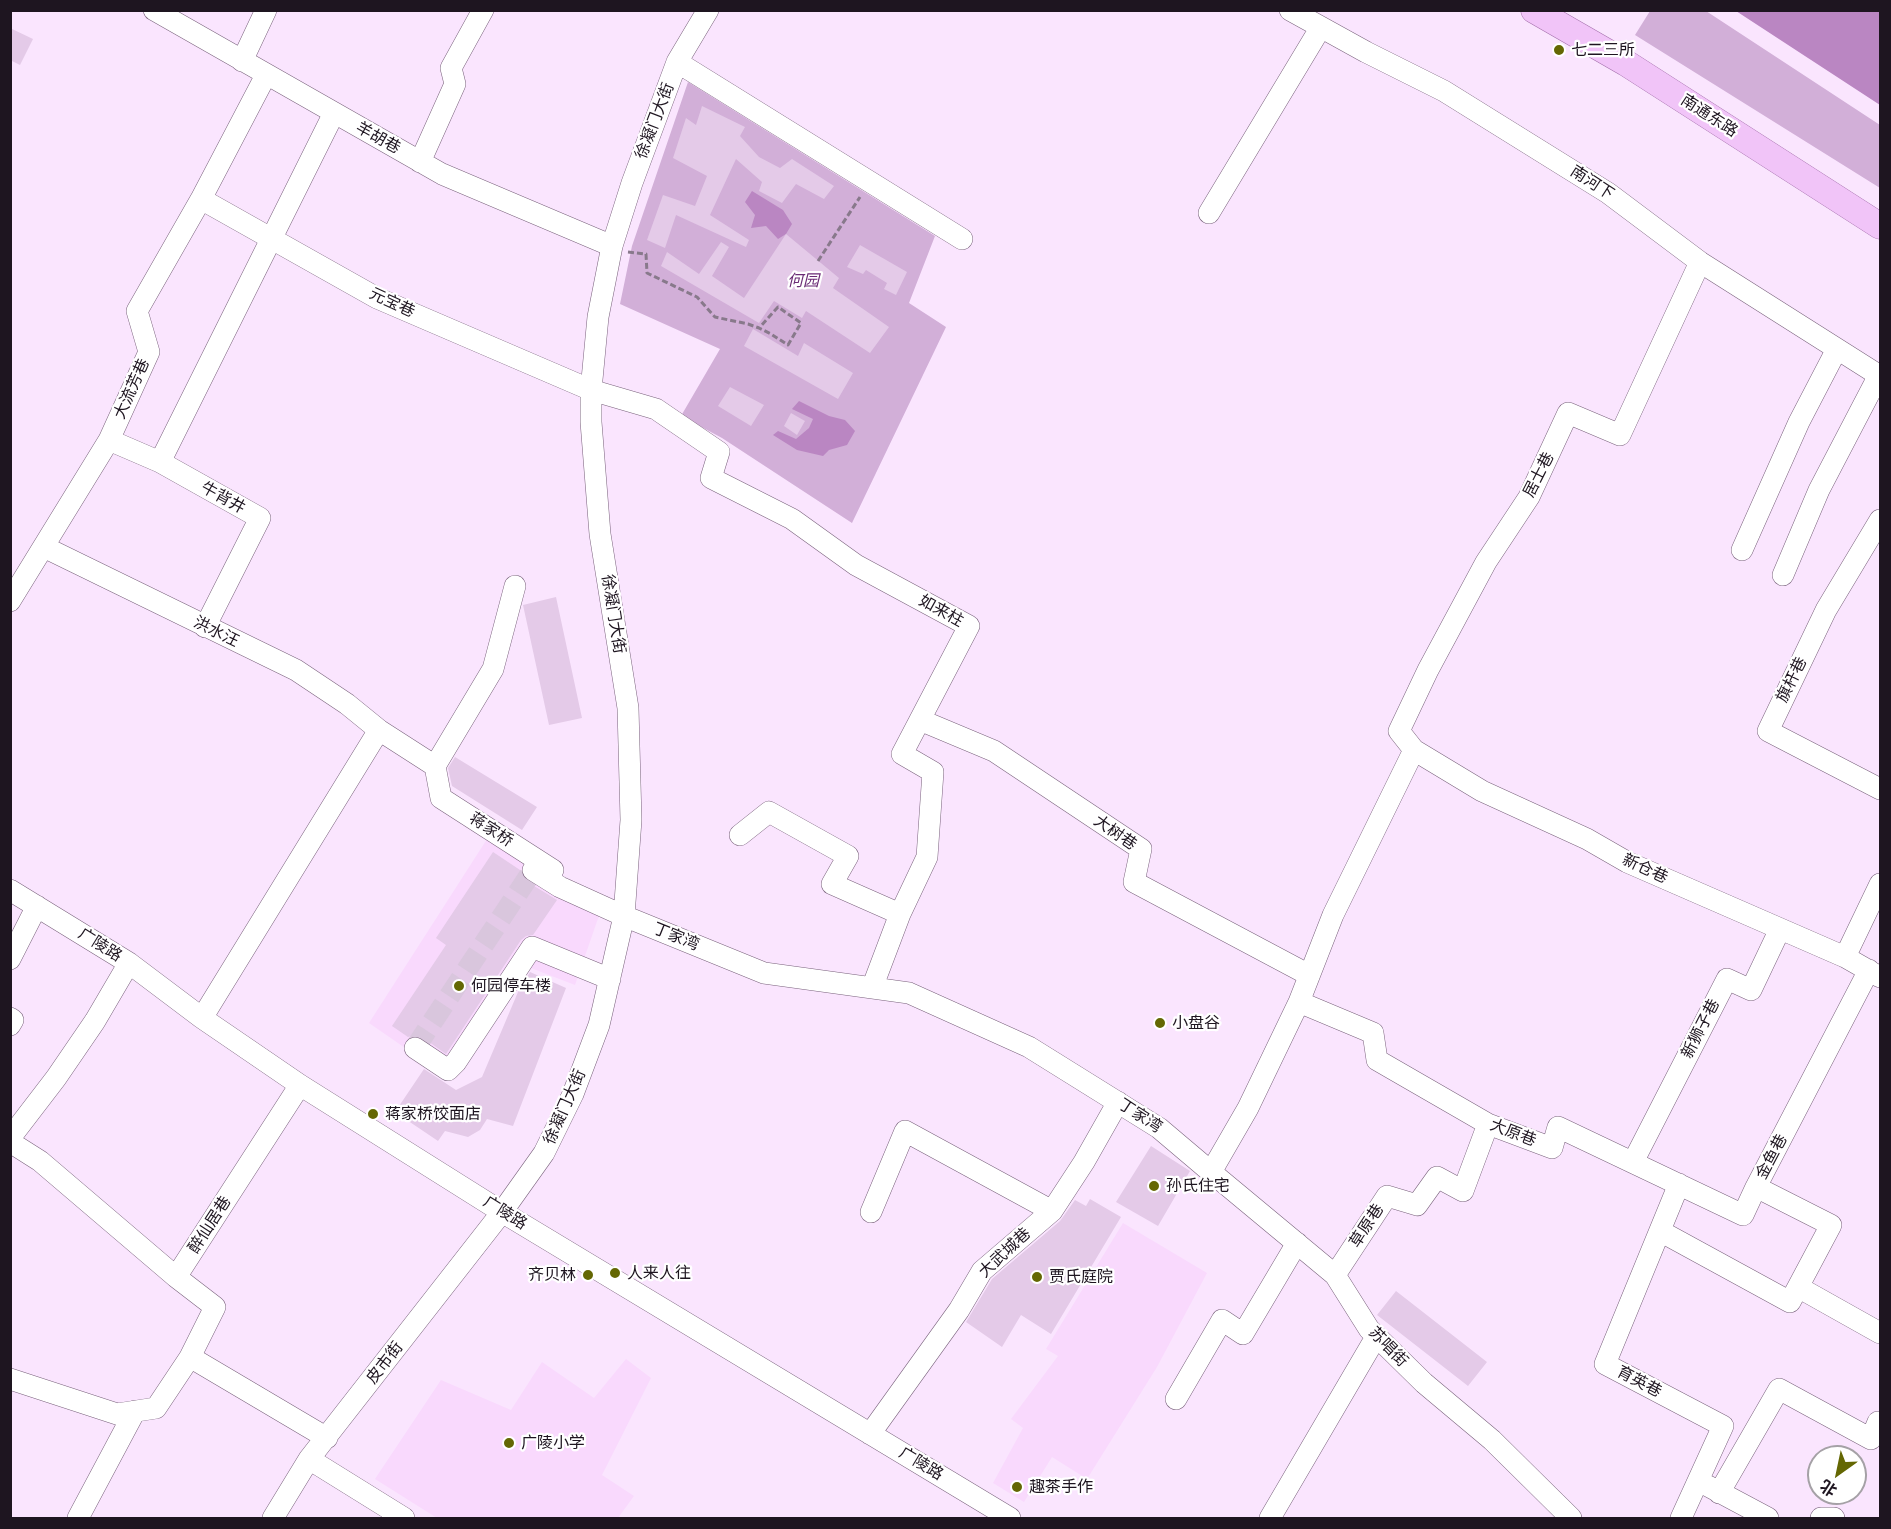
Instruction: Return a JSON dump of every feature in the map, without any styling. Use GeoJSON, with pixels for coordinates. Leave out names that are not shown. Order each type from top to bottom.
{"type":"FeatureCollection","features":[{"type":"Feature","properties":{"kind":"main road","name":"南通东路"},"geometry":{"type":"LineString","coordinates":[[1534,10],[1626,63],[1881,226]]}},
{"type":"Feature","properties":{"kind":"main road","name":"南通东路"},"geometry":{"type":"LineString","coordinates":[[1569,10],[1635,48],[1881,207]]}},
{"type":"Feature","properties":{"kind":"street","name":"羊胡巷"},"geometry":{"type":"LineString","coordinates":[[154,10],[442,174],[622,249]]}},
{"type":"Feature","properties":{"kind":"street"},"geometry":{"type":"LineString","coordinates":[[242,61],[266,10]]}},
{"type":"Feature","properties":{"kind":"street"},"geometry":{"type":"LineString","coordinates":[[420,162],[455,84],[451,68],[483,10]]}},
{"type":"Feature","properties":{"kind":"street","name":"徐凝门大街"},"geometry":{"type":"LineString","coordinates":[[502,1212],[544,1153],[573,1095],[599,1024],[624,916],[631,820],[628,708],[600,534],[591,422],[591,390],[598,317],[622,249],[632,183],[677,62],[708,10]]}},
{"type":"Feature","properties":{"kind":"street","name":"南河下"},"geometry":{"type":"LineString","coordinates":[[1290,10],[1444,91],[1483,115],[1608,193],[1700,262],[1880,375]]}},
{"type":"Feature","properties":{"kind":"street"},"geometry":{"type":"LineString","coordinates":[[1209,213],[1321,27]]}},
{"type":"Feature","properties":{"kind":"street"},"geometry":{"type":"LineString","coordinates":[[677,62],[962,239]]}},
{"type":"Feature","properties":{"kind":"street","name":"大流芳巷"},"geometry":{"type":"LineString","coordinates":[[10,601],[109,441],[149,352],[137,311],[201,199],[266,75]]}},
{"type":"Feature","properties":{"kind":"street"},"geometry":{"type":"LineString","coordinates":[[160,462],[334,113]]}},
{"type":"Feature","properties":{"kind":"street","name":"元宝巷"},"geometry":{"type":"LineString","coordinates":[[201,199],[378,298],[591,390]]}},
{"type":"Feature","properties":{"kind":"street","name":"居士巷"},"geometry":{"type":"LineString","coordinates":[[1414,750],[1399,730],[1428,670],[1486,562],[1530,497],[1568,413],[1620,435],[1700,262]]}},
{"type":"Feature","properties":{"kind":"street"},"geometry":{"type":"LineString","coordinates":[[1742,550],[1799,422],[1837,349]]}},
{"type":"Feature","properties":{"kind":"street"},"geometry":{"type":"LineString","coordinates":[[1783,575],[1819,490],[1880,375]]}},
{"type":"Feature","properties":{"kind":"street","name":"如来柱"},"geometry":{"type":"LineString","coordinates":[[591,390],[656,409],[719,452],[711,478],[792,519],[856,565],[969,626],[902,754],[933,772],[927,857],[900,914],[872,988]]}},
{"type":"Feature","properties":{"kind":"street","name":"牛背井"},"geometry":{"type":"LineString","coordinates":[[109,441],[160,462],[260,518],[205,627]]}},
{"type":"Feature","properties":{"kind":"street","name":"旗杆巷"},"geometry":{"type":"LineString","coordinates":[[1881,520],[1826,610],[1768,731],[1881,789]]}},
{"type":"Feature","properties":{"kind":"street","name":"洪水汪"},"geometry":{"type":"LineString","coordinates":[[44,547],[296,670],[347,704],[379,730]]}},
{"type":"Feature","properties":{"kind":"street"},"geometry":{"type":"LineString","coordinates":[[202,1018],[379,730],[435,766],[493,669],[515,586]]}},
{"type":"Feature","properties":{"kind":"street","name":"大树巷"},"geometry":{"type":"LineString","coordinates":[[921,720],[994,751],[1141,849],[1134,882],[1309,975]]}},
{"type":"Feature","properties":{"kind":"street"},"geometry":{"type":"LineString","coordinates":[[1211,1172],[1248,1108],[1299,1002],[1333,915],[1414,750]]}},
{"type":"Feature","properties":{"kind":"street","name":"新仓巷"},"geometry":{"type":"LineString","coordinates":[[1414,750],[1482,791],[1587,839],[1627,862],[1845,957],[1875,974]]}},
{"type":"Feature","properties":{"kind":"street","name":"蒋家桥"},"geometry":{"type":"LineString","coordinates":[[435,766],[441,798],[624,916]]}},
{"type":"Feature","properties":{"kind":"street"},"geometry":{"type":"LineString","coordinates":[[740,835],[769,812],[848,856],[831,884],[900,914]]}},
{"type":"Feature","properties":{"kind":"street"},"geometry":{"type":"LineString","coordinates":[[533,870],[560,887],[624,916]]}},
{"type":"Feature","properties":{"kind":"street"},"geometry":{"type":"LineString","coordinates":[[1845,957],[1881,884]]}},
{"type":"Feature","properties":{"kind":"street","name":"广陵路"},"geometry":{"type":"LineString","coordinates":[[10,890],[129,963],[202,1018],[300,1085],[502,1212],[870,1434],[980,1511],[1010,1518]]}},
{"type":"Feature","properties":{"kind":"street"},"geometry":{"type":"LineString","coordinates":[[10,959],[37,906]]}},
{"type":"Feature","properties":{"kind":"street","name":"丁家湾"},"geometry":{"type":"LineString","coordinates":[[624,916],[764,973],[909,993],[1029,1047],[1159,1128],[1211,1172]]}},
{"type":"Feature","properties":{"kind":"street","name":"新狮子巷"},"geometry":{"type":"LineString","coordinates":[[1633,1162],[1727,979],[1751,990],[1780,929]]}},
{"type":"Feature","properties":{"kind":"street"},"geometry":{"type":"LineString","coordinates":[[415,1048],[448,1070],[456,1062],[532,947],[610,980]]}},
{"type":"Feature","properties":{"kind":"street"},"geometry":{"type":"LineString","coordinates":[[10,1378],[117,1413],[156,1408],[190,1357],[215,1307],[176,1277],[40,1161],[10,1140],[75,1050],[129,963]]}},
{"type":"Feature","properties":{"kind":"street","name":"金鱼巷"},"geometry":{"type":"LineString","coordinates":[[1798,1287],[1831,1225],[1756,1187],[1875,974]]}},
{"type":"Feature","properties":{"kind":"street","name":"大原巷"},"geometry":{"type":"LineString","coordinates":[[1299,1002],[1373,1033],[1377,1060],[1488,1124],[1552,1148],[1558,1127],[1743,1215],[1756,1187]]}},
{"type":"Feature","properties":{"kind":"street"},"geometry":{"type":"LineString","coordinates":[[10,1018],[14,1020],[10,1025]]}},
{"type":"Feature","properties":{"kind":"street","name":"醉仙居巷"},"geometry":{"type":"LineString","coordinates":[[176,1277],[300,1085]]}},
{"type":"Feature","properties":{"kind":"street","name":"大武城巷"},"geometry":{"type":"LineString","coordinates":[[870,1434],[959,1310],[982,1271],[1052,1211],[1084,1162],[1118,1102]]}},
{"type":"Feature","properties":{"kind":"street","name":"草原巷"},"geometry":{"type":"LineString","coordinates":[[1335,1275],[1387,1196],[1417,1205],[1437,1177],[1463,1191],[1488,1124]]}},
{"type":"Feature","properties":{"kind":"street"},"geometry":{"type":"LineString","coordinates":[[871,1212],[905,1131],[1052,1211]]}},
{"type":"Feature","properties":{"kind":"street","name":"苏唱街"},"geometry":{"type":"LineString","coordinates":[[1211,1172],[1335,1275],[1369,1329],[1424,1383],[1492,1440],[1571,1518]]}},
{"type":"Feature","properties":{"kind":"street","name":"育英巷"},"geometry":{"type":"LineString","coordinates":[[1679,1184],[1605,1364],[1723,1426],[1681,1518]]}},
{"type":"Feature","properties":{"kind":"street","name":"皮市街"},"geometry":{"type":"LineString","coordinates":[[273,1518],[309,1459],[502,1212]]}},
{"type":"Feature","properties":{"kind":"street"},"geometry":{"type":"LineString","coordinates":[[1660,1231],[1790,1302],[1798,1287],[1881,1333]]}},
{"type":"Feature","properties":{"kind":"street"},"geometry":{"type":"LineString","coordinates":[[1176,1399],[1222,1320],[1243,1334],[1298,1243]]}},
{"type":"Feature","properties":{"kind":"street"},"geometry":{"type":"LineString","coordinates":[[1270,1518],[1377,1337]]}},
{"type":"Feature","properties":{"kind":"street"},"geometry":{"type":"LineString","coordinates":[[190,1357],[327,1438]]}},
{"type":"Feature","properties":{"kind":"street"},"geometry":{"type":"LineString","coordinates":[[1719,1493],[1779,1389],[1871,1439],[1878,1422],[1881,1423]]}},
{"type":"Feature","properties":{"kind":"street"},"geometry":{"type":"LineString","coordinates":[[78,1518],[135,1411]]}},
{"type":"Feature","properties":{"kind":"street"},"geometry":{"type":"LineString","coordinates":[[309,1459],[404,1518]]}},
{"type":"Feature","properties":{"kind":"street"},"geometry":{"type":"LineString","coordinates":[[1699,1481],[1768,1518]]}},
{"type":"Feature","properties":{"kind":"street"},"geometry":{"type":"LineString","coordinates":[[1821,1518],[1834,1518]]}},
{"type":"Feature","properties":{"kind":"path"},"geometry":{"type":"LineString","coordinates":[[818,261],[871,182]]}},
{"type":"Feature","properties":{"kind":"path"},"geometry":{"type":"LineString","coordinates":[[622,249],[646,254],[647,273],[697,297],[715,317],[759,328],[788,345],[801,323],[778,307],[759,328]]}},
{"type":"Feature","properties":{"kind":"shaded area"},"geometry":{"type":"Polygon","coordinates":[[[1736,11],[1880,11],[1880,105],[1736,11]]]}},
{"type":"Feature","properties":{"kind":"shaded area"},"geometry":{"type":"Polygon","coordinates":[[[752,191],[783,210],[792,224],[786,234],[778,239],[766,226],[751,228],[755,215],[745,202],[752,191]]]}},
{"type":"Feature","properties":{"kind":"shaded area"},"geometry":{"type":"Polygon","coordinates":[[[799,401],[829,416],[845,420],[855,431],[847,445],[829,450],[823,456],[797,450],[773,435],[778,431],[796,439],[809,428],[813,419],[792,409],[799,401]]]}},
{"type":"Feature","properties":{"kind":"shaded area"},"geometry":{"type":"Polygon","coordinates":[[[489,836],[603,904],[575,985],[523,965],[450,1079],[369,1023],[489,836]]]}},
{"type":"Feature","properties":{"kind":"shaded area"},"geometry":{"type":"Polygon","coordinates":[[[1123,1223],[1207,1273],[1157,1367],[1087,1479],[1052,1457],[1024,1502],[993,1483],[1023,1428],[1011,1419],[1058,1356],[1046,1349],[1123,1223]]]}},
{"type":"Feature","properties":{"kind":"shaded area","name":"广陵小学"},"geometry":{"type":"Polygon","coordinates":[[[626,1359],[651,1378],[602,1475],[634,1496],[618,1518],[437,1518],[375,1479],[441,1380],[511,1410],[542,1362],[594,1398],[626,1359]]]}},
{"type":"Feature","properties":{"kind":"green space"},"geometry":{"type":"Polygon","coordinates":[[[1650,11],[1706,11],[1880,125],[1880,188],[1635,35],[1650,11]]]}},
{"type":"Feature","properties":{"kind":"green space","name":"何园"},"geometry":{"type":"Polygon","coordinates":[[[688,82],[935,236],[909,303],[946,327],[852,523],[722,438],[681,416],[720,349],[620,304],[632,246],[688,82]]]}},
{"type":"Feature","properties":{"kind":"building"},"geometry":{"type":"Polygon","coordinates":[[[10,28],[33,39],[20,65],[10,60],[10,28]]]}},
{"type":"Feature","properties":{"kind":"building"},"geometry":{"type":"Polygon","coordinates":[[[702,106],[745,127],[740,136],[759,157],[780,168],[792,159],[834,186],[824,199],[796,184],[782,203],[759,191],[762,182],[736,159],[710,215],[749,240],[746,247],[676,215],[665,248],[647,240],[663,195],[695,206],[707,176],[673,158],[686,118],[696,125],[702,106]]]}},
{"type":"Feature","properties":{"kind":"building"},"geometry":{"type":"Polygon","coordinates":[[[786,234],[839,278],[833,288],[889,327],[870,353],[806,311],[802,318],[774,301],[759,323],[661,266],[667,252],[699,274],[721,242],[729,247],[712,276],[744,298],[786,234]]]}},
{"type":"Feature","properties":{"kind":"building"},"geometry":{"type":"Polygon","coordinates":[[[860,245],[907,272],[896,295],[884,289],[887,283],[866,270],[863,274],[847,267],[860,245]]]}},
{"type":"Feature","properties":{"kind":"building"},"geometry":{"type":"Polygon","coordinates":[[[753,329],[798,356],[804,343],[853,373],[838,399],[744,346],[753,329]]]}},
{"type":"Feature","properties":{"kind":"building"},"geometry":{"type":"Polygon","coordinates":[[[730,387],[764,405],[751,426],[718,406],[730,387]]]}},
{"type":"Feature","properties":{"kind":"building"},"geometry":{"type":"Polygon","coordinates":[[[791,413],[805,421],[797,435],[784,426],[791,413]]]}},
{"type":"Feature","properties":{"kind":"building"},"geometry":{"type":"Polygon","coordinates":[[[556,597],[582,718],[549,725],[523,605],[556,597]]]}},
{"type":"Feature","properties":{"kind":"building"},"geometry":{"type":"Polygon","coordinates":[[[455,757],[537,807],[522,830],[452,786],[448,768],[455,757]]]}},
{"type":"Feature","properties":{"kind":"building","name":"何园停车楼"},"geometry":{"type":"Polygon","coordinates":[[[493,852],[520,870],[526,881],[557,900],[533,935],[521,940],[446,1054],[422,1037],[415,1035],[408,1037],[392,1026],[446,945],[436,938],[493,852]]]}},
{"type":"Feature","properties":{"kind":"building"},"geometry":{"type":"Polygon","coordinates":[[[530,972],[566,988],[513,1126],[487,1119],[480,1130],[468,1137],[445,1131],[438,1141],[395,1112],[424,1069],[456,1090],[482,1077],[518,992],[530,972]]]}},
{"type":"Feature","properties":{"kind":"building","name":"孙氏住宅"},"geometry":{"type":"Polygon","coordinates":[[[1151,1146],[1190,1171],[1158,1226],[1116,1202],[1151,1146]]]}},
{"type":"Feature","properties":{"kind":"building","name":"贾氏庭院"},"geometry":{"type":"Polygon","coordinates":[[[1090,1199],[1121,1217],[1051,1334],[1021,1315],[1002,1347],[966,1322],[992,1279],[1060,1221],[1075,1200],[1086,1206],[1090,1199]]]}},
{"type":"Feature","properties":{"kind":"building"},"geometry":{"type":"Polygon","coordinates":[[[1396,1291],[1487,1362],[1468,1386],[1377,1315],[1396,1291]]]}},
{"type":"Feature","properties":{"kind":"tunnel"},"geometry":{"type":"LineString","coordinates":[[415,1048],[533,870]]}},
{"type":"Feature","properties":{"kind":"place","name":"七二三所"},"geometry":{"type":"Point","coordinates":[1559,50]}},
{"type":"Feature","properties":{"kind":"place","name":"何园停车楼"},"geometry":{"type":"Point","coordinates":[459,986]}},
{"type":"Feature","properties":{"kind":"place","name":"小盘谷"},"geometry":{"type":"Point","coordinates":[1160,1023]}},
{"type":"Feature","properties":{"kind":"place","name":"蒋家桥饺面店"},"geometry":{"type":"Point","coordinates":[373,1114]}},
{"type":"Feature","properties":{"kind":"place","name":"孙氏住宅"},"geometry":{"type":"Point","coordinates":[1154,1186]}},
{"type":"Feature","properties":{"kind":"place","name":"人来人往"},"geometry":{"type":"Point","coordinates":[615,1273]}},
{"type":"Feature","properties":{"kind":"place","name":"齐贝林"},"geometry":{"type":"Point","coordinates":[588,1275]}},
{"type":"Feature","properties":{"kind":"place","name":"贾氏庭院"},"geometry":{"type":"Point","coordinates":[1037,1277]}},
{"type":"Feature","properties":{"kind":"place","name":"广陵小学"},"geometry":{"type":"Point","coordinates":[509,1443]}},
{"type":"Feature","properties":{"kind":"place","name":"趣茶手作"},"geometry":{"type":"Point","coordinates":[1017,1487]}}]}
